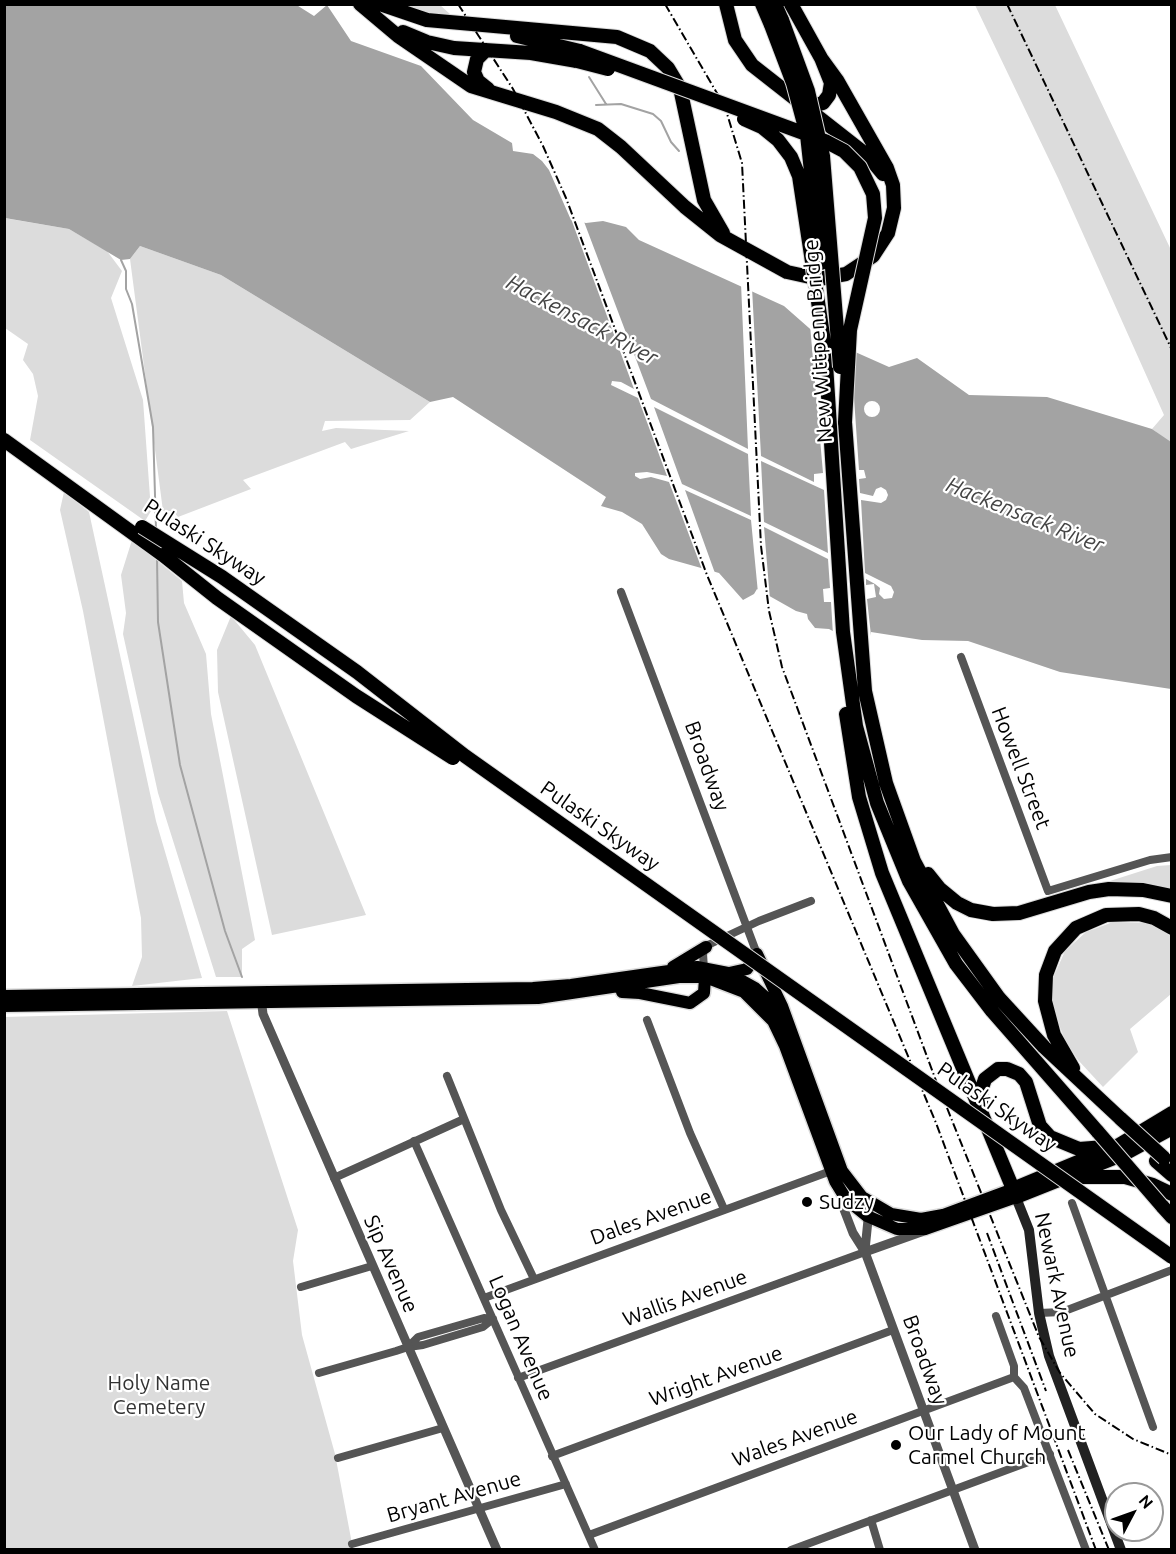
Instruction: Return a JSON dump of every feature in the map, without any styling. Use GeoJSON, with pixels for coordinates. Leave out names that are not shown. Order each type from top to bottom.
{"type":"FeatureCollection","features":[{"type":"Feature","properties":{"kind":"highway"},"geometry":{"type":"LineString","coordinates":[[362,4],[389,24],[420,39],[454,48],[578,56],[825,141],[844,151],[860,167],[873,194],[875,218],[850,330],[845,423]]}},
{"type":"Feature","properties":{"kind":"highway"},"geometry":{"type":"LineString","coordinates":[[362,4],[398,36],[476,88],[565,115],[604,133],[692,214],[731,242],[794,275],[812,279],[832,279],[852,272],[873,256],[888,233],[894,208],[893,185],[884,162],[837,80],[820,58]]}},
{"type":"Feature","properties":{"kind":"highway"},"geometry":{"type":"LineString","coordinates":[[380,4],[446,26],[531,38],[750,121],[767,131],[783,146],[801,182],[818,315],[825,348]]}},
{"type":"Feature","properties":{"kind":"highway"},"geometry":{"type":"LineString","coordinates":[[726,4],[732,35],[744,56],[876,164],[886,182],[894,208]]}},
{"type":"Feature","properties":{"kind":"highway"},"geometry":{"type":"LineString","coordinates":[[762,4],[777,23]]}},
{"type":"Feature","properties":{"kind":"highway"},"geometry":{"type":"LineString","coordinates":[[775,4],[777,23]]}},
{"type":"Feature","properties":{"kind":"highway"},"geometry":{"type":"LineString","coordinates":[[787,92],[810,106],[818,106],[825,102],[829,95],[831,83],[791,4]]}},
{"type":"Feature","properties":{"kind":"highway"},"geometry":{"type":"LineString","coordinates":[[427,20],[611,36],[633,42],[655,55],[668,68],[680,88],[704,200],[714,221],[731,242]]}},
{"type":"Feature","properties":{"kind":"highway","name":"New Wittpenn Bridge"},"geometry":{"type":"LineString","coordinates":[[777,23],[809,146],[818,220],[843,632],[861,745],[884,824],[909,881],[945,943],[983,1000],[1043,1058]]}},
{"type":"Feature","properties":{"kind":"highway","name":"New Wittpenn Bridge"},"geometry":{"type":"LineString","coordinates":[[777,23],[808,91],[823,156],[862,665],[876,746],[906,838]]}},
{"type":"Feature","properties":{"kind":"highway"},"geometry":{"type":"LineString","coordinates":[[486,50],[477,59],[474,72],[478,81],[495,94]]}},
{"type":"Feature","properties":{"kind":"highway","name":"Pulaski Skyway"},"geometry":{"type":"LineString","coordinates":[[4,429],[142,527],[217,573],[338,659],[465,756],[1172,1257]]}},
{"type":"Feature","properties":{"kind":"highway","name":"Pulaski Skyway"},"geometry":{"type":"LineString","coordinates":[[4,440],[129,529],[246,618],[356,696],[460,763],[1172,1269]]}},
{"type":"Feature","properties":{"kind":"highway"},"geometry":{"type":"LineString","coordinates":[[843,632],[842,668],[845,710],[859,797],[882,873],[1014,1193]]}},
{"type":"Feature","properties":{"kind":"highway"},"geometry":{"type":"LineString","coordinates":[[906,838],[933,882],[957,903],[975,911],[993,914],[1014,913],[1089,892],[1110,889],[1143,890],[1172,896]]}},
{"type":"Feature","properties":{"kind":"highway"},"geometry":{"type":"LineString","coordinates":[[906,838],[928,890],[961,946],[1098,1132],[1172,1217]]}},
{"type":"Feature","properties":{"kind":"highway"},"geometry":{"type":"LineString","coordinates":[[1118,1122],[1086,1087],[1061,1048],[1048,1014],[1045,981],[1055,951],[1076,928],[1106,915],[1139,914],[1154,918],[1172,928]]}},
{"type":"Feature","properties":{"kind":"highway"},"geometry":{"type":"LineString","coordinates":[[668,970],[706,947]]}},
{"type":"Feature","properties":{"kind":"highway"},"geometry":{"type":"LineString","coordinates":[[4,1006],[546,987],[668,970],[728,973],[747,969],[754,964],[758,954]]}},
{"type":"Feature","properties":{"kind":"highway"},"geometry":{"type":"LineString","coordinates":[[758,954],[770,977],[842,1171],[866,1211]]}},
{"type":"Feature","properties":{"kind":"highway"},"geometry":{"type":"LineString","coordinates":[[591,992],[640,993],[690,1003],[702,996],[704,972]]}},
{"type":"Feature","properties":{"kind":"highway"},"geometry":{"type":"LineString","coordinates":[[4,996],[523,999],[591,992],[704,972],[744,992],[773,1021],[785,1046],[831,1171],[843,1195],[897,1228],[930,1228],[1014,1193],[1119,1145],[1172,1113]]}},
{"type":"Feature","properties":{"kind":"highway"},"geometry":{"type":"LineString","coordinates":[[728,973],[750,984],[766,997],[778,1011],[789,1030]]}},
{"type":"Feature","properties":{"kind":"highway"},"geometry":{"type":"LineString","coordinates":[[1043,1058],[1086,1087]]}},
{"type":"Feature","properties":{"kind":"highway"},"geometry":{"type":"LineString","coordinates":[[1043,1058],[1164,1161],[1172,1175]]}},
{"type":"Feature","properties":{"kind":"highway"},"geometry":{"type":"LineString","coordinates":[[981,1114],[981,1090],[985,1079],[998,1069],[1007,1069],[1019,1074],[1026,1082],[1040,1126],[1050,1137],[1079,1149],[1119,1145]]}},
{"type":"Feature","properties":{"kind":"highway"},"geometry":{"type":"LineString","coordinates":[[866,1211],[926,1218],[1069,1178],[1150,1141],[1172,1128]]}},
{"type":"Feature","properties":{"kind":"highway"},"geometry":{"type":"LineString","coordinates":[[1150,1141],[1172,1137]]}},
{"type":"Feature","properties":{"kind":"highway"},"geometry":{"type":"LineString","coordinates":[[1069,1178],[1125,1177],[1146,1182],[1172,1194]]}},
{"type":"Feature","properties":{"kind":"main road","name":"Newark Avenue"},"geometry":{"type":"LineString","coordinates":[[1014,1193],[1030,1235],[1039,1313],[1049,1356],[1121,1550]]}},
{"type":"Feature","properties":{"kind":"street","name":"Broadway"},"geometry":{"type":"LineString","coordinates":[[621,591],[758,954]]}},
{"type":"Feature","properties":{"kind":"street","name":"Howell Street"},"geometry":{"type":"LineString","coordinates":[[961,657],[1048,891],[1150,860],[1172,857]]}},
{"type":"Feature","properties":{"kind":"street"},"geometry":{"type":"LineString","coordinates":[[704,972],[702,956],[706,947],[747,927],[811,901]]}},
{"type":"Feature","properties":{"kind":"street","name":"Sip Avenue"},"geometry":{"type":"LineString","coordinates":[[261,997],[263,1014],[497,1550]]}},
{"type":"Feature","properties":{"kind":"street"},"geometry":{"type":"LineString","coordinates":[[647,1020],[690,1133],[724,1209]]}},
{"type":"Feature","properties":{"kind":"street"},"geometry":{"type":"LineString","coordinates":[[447,1076],[501,1210],[534,1279]]}},
{"type":"Feature","properties":{"kind":"street"},"geometry":{"type":"LineString","coordinates":[[334,1178],[464,1119]]}},
{"type":"Feature","properties":{"kind":"street","name":"Logan Avenue"},"geometry":{"type":"LineString","coordinates":[[414,1141],[595,1550]]}},
{"type":"Feature","properties":{"kind":"street","name":"Dales Avenue"},"geometry":{"type":"LineString","coordinates":[[484,1298],[831,1171]]}},
{"type":"Feature","properties":{"kind":"street","name":"Broadway"},"geometry":{"type":"LineString","coordinates":[[843,1195],[843,1207],[853,1233],[865,1252],[975,1550]]}},
{"type":"Feature","properties":{"kind":"street"},"geometry":{"type":"LineString","coordinates":[[1072,1203],[1153,1427]]}},
{"type":"Feature","properties":{"kind":"street"},"geometry":{"type":"LineString","coordinates":[[853,1233],[854,1223],[866,1211]]}},
{"type":"Feature","properties":{"kind":"street","name":"Broadway"},"geometry":{"type":"LineString","coordinates":[[865,1252],[866,1211]]}},
{"type":"Feature","properties":{"kind":"street"},"geometry":{"type":"LineString","coordinates":[[865,1252],[930,1228]]}},
{"type":"Feature","properties":{"kind":"street","name":"Wallis Avenue"},"geometry":{"type":"LineString","coordinates":[[518,1378],[865,1252]]}},
{"type":"Feature","properties":{"kind":"street"},"geometry":{"type":"LineString","coordinates":[[301,1287],[372,1266]]}},
{"type":"Feature","properties":{"kind":"street"},"geometry":{"type":"LineString","coordinates":[[1039,1313],[1062,1312],[1106,1297],[1172,1269]]}},
{"type":"Feature","properties":{"kind":"street"},"geometry":{"type":"LineString","coordinates":[[996,1316],[1014,1366],[1014,1377],[1024,1388],[1086,1550]]}},
{"type":"Feature","properties":{"kind":"street"},"geometry":{"type":"LineString","coordinates":[[319,1373],[408,1347],[418,1337],[484,1318],[493,1319]]}},
{"type":"Feature","properties":{"kind":"street","name":"Wright Avenue"},"geometry":{"type":"LineString","coordinates":[[552,1455],[893,1330]]}},
{"type":"Feature","properties":{"kind":"street","name":"Wales Avenue"},"geometry":{"type":"LineString","coordinates":[[589,1536],[1014,1377]]}},
{"type":"Feature","properties":{"kind":"street"},"geometry":{"type":"LineString","coordinates":[[338,1458],[443,1428]]}},
{"type":"Feature","properties":{"kind":"street"},"geometry":{"type":"LineString","coordinates":[[792,1550],[1050,1454]]}},
{"type":"Feature","properties":{"kind":"street","name":"Bryant Avenue"},"geometry":{"type":"LineString","coordinates":[[352,1544],[566,1484]]}},
{"type":"Feature","properties":{"kind":"street"},"geometry":{"type":"LineString","coordinates":[[871,1520],[880,1550]]}},
{"type":"Feature","properties":{"kind":"green space"},"geometry":{"type":"Polygon","coordinates":[[[403,5],[440,5],[450,14],[430,16],[403,5]]]}},
{"type":"Feature","properties":{"kind":"green space"},"geometry":{"type":"Polygon","coordinates":[[[975,5],[1055,5],[1171,250],[1171,443],[1152,429],[1164,415],[1058,178],[975,5]]]}},
{"type":"Feature","properties":{"kind":"green space"},"geometry":{"type":"Polygon","coordinates":[[[4,218],[69,229],[107,251],[122,271],[111,298],[143,400],[151,511],[145,521],[30,440],[38,396],[33,374],[23,360],[28,344],[5,328],[4,218]]]}},
{"type":"Feature","properties":{"kind":"green space"},"geometry":{"type":"Polygon","coordinates":[[[140,246],[221,275],[430,402],[410,420],[325,421],[322,431],[336,428],[409,431],[351,449],[345,442],[243,480],[251,489],[178,517],[173,511],[163,511],[130,259],[140,246]]]}},
{"type":"Feature","properties":{"kind":"green space"},"geometry":{"type":"Polygon","coordinates":[[[64,492],[89,512],[156,821],[202,978],[132,986],[142,957],[141,918],[83,611],[60,510],[64,492]]]}},
{"type":"Feature","properties":{"kind":"green space"},"geometry":{"type":"Polygon","coordinates":[[[132,540],[182,581],[184,603],[206,654],[211,714],[255,940],[242,949],[242,977],[216,977],[158,793],[123,634],[126,613],[121,575],[132,540]]]}},
{"type":"Feature","properties":{"kind":"green space"},"geometry":{"type":"Polygon","coordinates":[[[231,616],[255,645],[366,915],[272,935],[218,692],[217,650],[231,616]]]}},
{"type":"Feature","properties":{"kind":"green space"},"geometry":{"type":"Polygon","coordinates":[[[1171,865],[1171,889],[1131,883],[1088,888],[1157,866],[1171,865]]]}},
{"type":"Feature","properties":{"kind":"green space"},"geometry":{"type":"Polygon","coordinates":[[[1113,922],[1145,923],[1161,928],[1171,935],[1171,994],[1130,1029],[1138,1052],[1103,1087],[1078,1060],[1065,1040],[1053,1009],[1052,993],[1053,978],[1065,951],[1086,932],[1113,922]]]}},
{"type":"Feature","properties":{"kind":"green space","name":"Holy Name Cemetery"},"geometry":{"type":"Polygon","coordinates":[[[227,1011],[298,1230],[293,1261],[302,1335],[335,1454],[353,1549],[5,1549],[4,1017],[227,1011]]]}},
{"type":"Feature","properties":{"kind":"water","name":"Hackensack River"},"geometry":{"type":"Polygon","coordinates":[[[295,4],[314,16],[327,5],[351,41],[421,66],[473,120],[512,143],[513,151],[533,154],[542,161],[549,170],[571,220],[586,223],[603,221],[626,227],[639,240],[784,306],[817,335],[889,367],[917,358],[969,395],[1047,397],[1152,429],[1171,442],[1171,689],[1060,672],[968,641],[922,640],[871,632],[871,651],[829,629],[815,628],[807,614],[796,611],[757,589],[754,594],[743,600],[719,573],[669,559],[661,554],[642,524],[622,512],[601,506],[606,497],[453,397],[430,402],[221,275],[140,246],[130,259],[121,260],[69,229],[5,218],[4,5],[295,4]]]}},
{"type":"Feature","properties":{"kind":"pier"},"geometry":{"type":"Polygon","coordinates":[[[563,198],[573,218],[583,219],[651,399],[748,449],[741,283],[752,288],[761,456],[814,482],[814,474],[823,473],[810,325],[818,332],[854,348],[852,369],[859,470],[864,470],[866,478],[859,479],[860,493],[873,496],[876,489],[881,487],[888,495],[881,503],[861,500],[865,573],[891,586],[894,592],[892,598],[884,599],[879,594],[880,588],[875,584],[866,579],[866,585],[874,584],[876,597],[867,599],[873,654],[833,635],[831,602],[824,602],[823,589],[830,588],[828,559],[764,527],[770,600],[758,593],[751,520],[685,490],[716,576],[703,572],[669,482],[651,477],[640,479],[635,476],[635,473],[647,472],[667,476],[638,398],[611,385],[612,381],[621,382],[634,389],[563,198]],[[654,407],[682,484],[751,516],[748,454],[654,407]],[[761,461],[764,522],[828,553],[824,490],[761,461]]]}},
{"type":"Feature","properties":{"kind":"pier"},"geometry":{"type":"Polygon","coordinates":[[[869,401],[875,401],[880,409],[878,415],[869,417],[864,412],[864,406],[869,401]]]}},
{"type":"Feature","properties":{"kind":"waterway"},"geometry":{"type":"LineString","coordinates":[[589,77],[606,104]]}},
{"type":"Feature","properties":{"kind":"waterway"},"geometry":{"type":"LineString","coordinates":[[596,105],[621,104],[653,114],[661,121],[671,142],[679,151]]}},
{"type":"Feature","properties":{"kind":"waterway"},"geometry":{"type":"LineString","coordinates":[[121,260],[126,271],[126,289],[132,304],[153,427],[156,529]]}},
{"type":"Feature","properties":{"kind":"waterway"},"geometry":{"type":"LineString","coordinates":[[157,558],[158,622],[180,765],[225,931],[242,977]]}},
{"type":"Feature","properties":{"kind":"railway"},"geometry":{"type":"LineString","coordinates":[[458,4],[513,89],[543,146],[566,198],[707,575],[936,1123],[1096,1550]]}},
{"type":"Feature","properties":{"kind":"railway"},"geometry":{"type":"LineString","coordinates":[[665,4],[725,107],[742,163],[761,546],[769,611],[782,667],[935,1078],[1039,1337],[1060,1373],[1095,1414],[1133,1439],[1172,1455]]}},
{"type":"Feature","properties":{"kind":"railway"},"geometry":{"type":"LineString","coordinates":[[1007,4],[1172,350]]}},
{"type":"Feature","properties":{"kind":"railway"},"geometry":{"type":"LineString","coordinates":[[987,1233],[1046,1391]]}},
{"type":"Feature","properties":{"kind":"railway"},"geometry":{"type":"LineString","coordinates":[[1068,1450],[1109,1550]]}},
{"type":"Feature","properties":{"kind":"place","name":"Sudzy"},"geometry":{"type":"Point","coordinates":[807,1202]}},
{"type":"Feature","properties":{"kind":"place","name":"Our Lady of Mount Carmel Church"},"geometry":{"type":"Point","coordinates":[896,1445]}}]}
